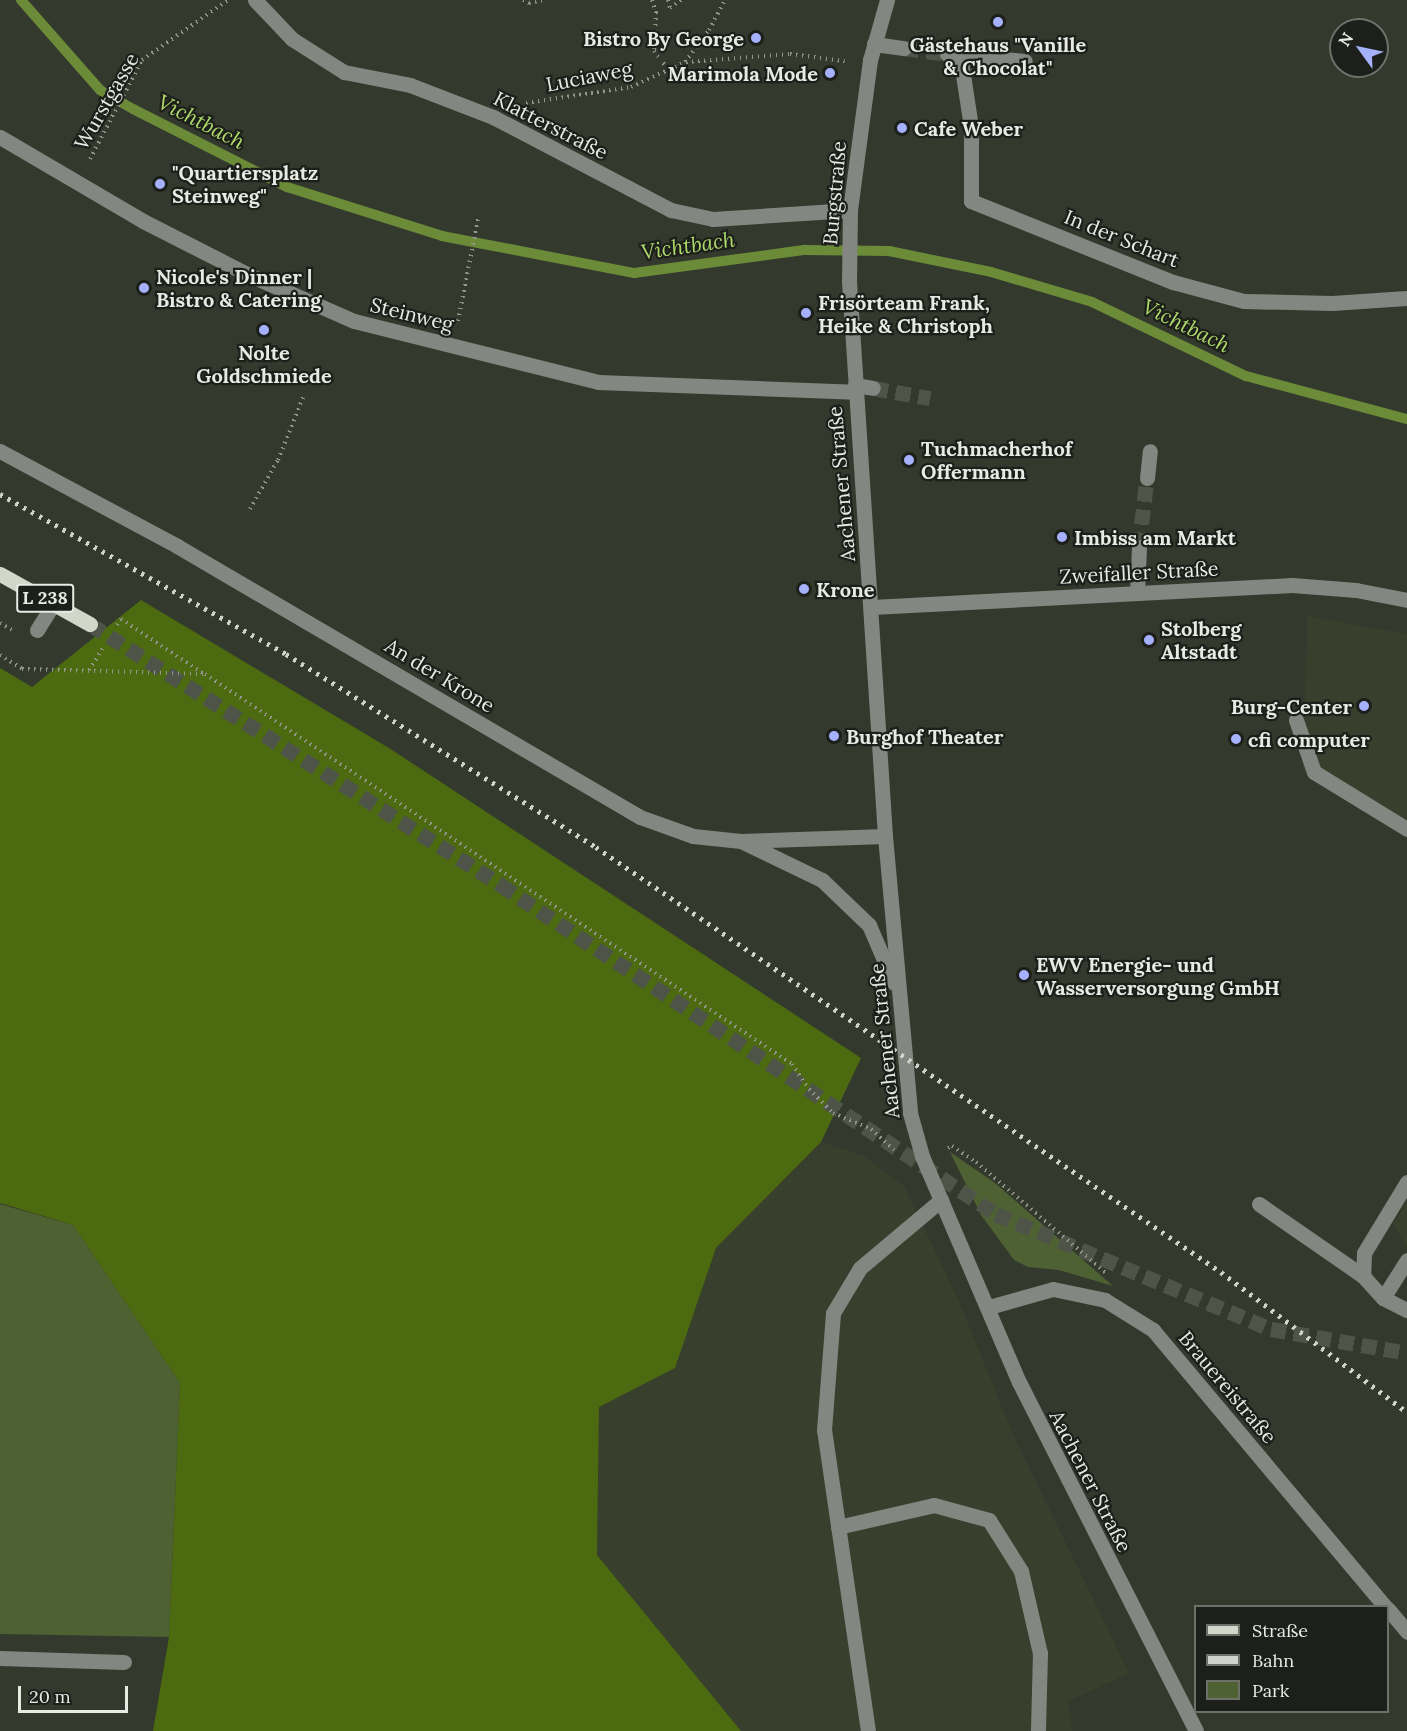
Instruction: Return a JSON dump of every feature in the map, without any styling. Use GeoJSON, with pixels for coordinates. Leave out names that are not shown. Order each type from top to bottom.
{"type":"FeatureCollection","features":[{"type":"Feature","properties":{"kind":"main road","name":"L 238"},"geometry":{"type":"LineString","coordinates":[[0,573],[90,624]]}},
{"type":"Feature","properties":{"kind":"street","name":"Klatterstraße"},"geometry":{"type":"LineString","coordinates":[[255,0],[292,39],[344,72],[410,85],[493,117],[671,210],[713,219],[850,210]]}},
{"type":"Feature","properties":{"kind":"street","name":"Burgstraße"},"geometry":{"type":"LineString","coordinates":[[854,388],[849,280],[850,210],[873,44],[887,0]]}},
{"type":"Feature","properties":{"kind":"street"},"geometry":{"type":"LineString","coordinates":[[873,44],[904,48]]}},
{"type":"Feature","properties":{"kind":"street","name":"In der Schart"},"geometry":{"type":"LineString","coordinates":[[1025,61],[953,55],[971,126],[971,201],[1173,282],[1244,301],[1332,303],[1407,298]]}},
{"type":"Feature","properties":{"kind":"street","name":"Steinweg"},"geometry":{"type":"LineString","coordinates":[[0,137],[77,184],[247,274],[333,313],[453,346],[598,381],[873,388]]}},
{"type":"Feature","properties":{"kind":"street","name":"Aachener Straße"},"geometry":{"type":"LineString","coordinates":[[854,388],[872,607],[885,836],[910,1113],[922,1156],[989,1307],[1019,1382],[1196,1731]]}},
{"type":"Feature","properties":{"kind":"street","name":"An der Krone"},"geometry":{"type":"LineString","coordinates":[[0,451],[177,546],[640,817],[693,836],[741,841],[885,836]]}},
{"type":"Feature","properties":{"kind":"street"},"geometry":{"type":"LineString","coordinates":[[1147,478],[1150,451]]}},
{"type":"Feature","properties":{"kind":"street"},"geometry":{"type":"LineString","coordinates":[[1137,593],[1139,547]]}},
{"type":"Feature","properties":{"kind":"street","name":"Zweifaller Straße"},"geometry":{"type":"LineString","coordinates":[[872,607],[1292,585],[1356,590],[1407,600]]}},
{"type":"Feature","properties":{"kind":"street"},"geometry":{"type":"LineString","coordinates":[[37,630],[54,603]]}},
{"type":"Feature","properties":{"kind":"street"},"geometry":{"type":"LineString","coordinates":[[1296,720],[1314,772],[1407,829]]}},
{"type":"Feature","properties":{"kind":"street"},"geometry":{"type":"LineString","coordinates":[[741,841],[822,880],[869,925],[900,996]]}},
{"type":"Feature","properties":{"kind":"street"},"geometry":{"type":"LineString","coordinates":[[1363,1276],[1364,1253],[1407,1182]]}},
{"type":"Feature","properties":{"kind":"street"},"geometry":{"type":"LineString","coordinates":[[868,1731],[824,1430],[833,1313],[860,1268],[941,1200]]}},
{"type":"Feature","properties":{"kind":"street"},"geometry":{"type":"LineString","coordinates":[[1259,1204],[1363,1276],[1383,1298],[1407,1310]]}},
{"type":"Feature","properties":{"kind":"street"},"geometry":{"type":"LineString","coordinates":[[1383,1298],[1407,1260]]}},
{"type":"Feature","properties":{"kind":"street","name":"Brauereistraße"},"geometry":{"type":"LineString","coordinates":[[989,1307],[1053,1289],[1106,1300],[1153,1330],[1383,1605]]}},
{"type":"Feature","properties":{"kind":"street"},"geometry":{"type":"LineString","coordinates":[[838,1527],[934,1505],[989,1520],[1021,1571],[1038,1641],[1041,1719],[1038,1731]]}},
{"type":"Feature","properties":{"kind":"street","name":"Brauereistraße"},"geometry":{"type":"LineString","coordinates":[[1389,1611],[1407,1632]]}},
{"type":"Feature","properties":{"kind":"street"},"geometry":{"type":"LineString","coordinates":[[0,1658],[124,1662]]}},
{"type":"Feature","properties":{"kind":"path","name":"Wurstgasse"},"geometry":{"type":"LineString","coordinates":[[77,184],[142,60],[228,0]]}},
{"type":"Feature","properties":{"kind":"path"},"geometry":{"type":"LineString","coordinates":[[523,0],[529,3],[543,0]]}},
{"type":"Feature","properties":{"kind":"path"},"geometry":{"type":"LineString","coordinates":[[652,0],[656,12],[654,51],[658,57]]}},
{"type":"Feature","properties":{"kind":"path"},"geometry":{"type":"LineString","coordinates":[[668,0],[670,8],[681,0]]}},
{"type":"Feature","properties":{"kind":"path","name":"Luciaweg"},"geometry":{"type":"LineString","coordinates":[[528,102],[631,87],[685,62],[709,30],[725,0]]}},
{"type":"Feature","properties":{"kind":"path"},"geometry":{"type":"LineString","coordinates":[[685,62],[753,55],[824,57]]}},
{"type":"Feature","properties":{"kind":"path"},"geometry":{"type":"LineString","coordinates":[[663,63],[669,69]]}},
{"type":"Feature","properties":{"kind":"path"},"geometry":{"type":"LineString","coordinates":[[453,346],[478,219]]}},
{"type":"Feature","properties":{"kind":"path"},"geometry":{"type":"LineString","coordinates":[[250,509],[278,460],[304,395]]}},
{"type":"Feature","properties":{"kind":"path"},"geometry":{"type":"LineString","coordinates":[[116,628],[121,619],[792,1064],[808,1089],[833,1113],[871,1129],[889,1149],[922,1156],[952,1146],[1108,1274]]}},
{"type":"Feature","properties":{"kind":"path"},"geometry":{"type":"LineString","coordinates":[[89,671],[105,645]]}},
{"type":"Feature","properties":{"kind":"path"},"geometry":{"type":"LineString","coordinates":[[0,655],[22,669],[205,674]]}},
{"type":"Feature","properties":{"kind":"shaded area","name":"Burg-Center"},"geometry":{"type":"Polygon","coordinates":[[[1307,616],[1407,634],[1407,836],[1303,772],[1307,616]]]}},
{"type":"Feature","properties":{"kind":"shaded area"},"geometry":{"type":"Polygon","coordinates":[[[821,1142],[864,1156],[904,1186],[961,1306],[1011,1430],[1129,1673],[1069,1701],[1072,1731],[741,1731],[597,1555],[599,1406],[675,1368],[716,1248],[821,1142]]]}},
{"type":"Feature","properties":{"kind":"shaded area"},"geometry":{"type":"Polygon","coordinates":[[[1407,1202],[1407,1247],[1393,1224],[1407,1202]]]}},
{"type":"Feature","properties":{"kind":"green space"},"geometry":{"type":"Polygon","coordinates":[[[141,600],[389,748],[861,1058],[821,1142],[716,1248],[675,1368],[599,1407],[597,1555],[741,1731],[153,1731],[169,1637],[180,1383],[73,1225],[0,1203],[0,668],[32,687],[141,600]]]}},
{"type":"Feature","properties":{"kind":"green space"},"geometry":{"type":"Polygon","coordinates":[[[950,1152],[995,1183],[1113,1286],[1059,1270],[1028,1267],[1014,1260],[981,1215],[950,1152]]]}},
{"type":"Feature","properties":{"kind":"green space"},"geometry":{"type":"Polygon","coordinates":[[[0,1204],[73,1225],[180,1383],[169,1637],[0,1634],[0,1204]]]}},
{"type":"Feature","properties":{"kind":"waterway","name":"Vichtbach"},"geometry":{"type":"LineString","coordinates":[[21,0],[100,90],[133,109],[287,187],[442,236],[634,273],[805,250],[889,251],[991,272],[1092,302],[1246,376],[1407,419]]}},
{"type":"Feature","properties":{"kind":"tunnel"},"geometry":{"type":"LineString","coordinates":[[904,48],[947,54]]}},
{"type":"Feature","properties":{"kind":"tunnel"},"geometry":{"type":"LineString","coordinates":[[873,388],[930,398]]}},
{"type":"Feature","properties":{"kind":"tunnel"},"geometry":{"type":"LineString","coordinates":[[1139,547],[1147,478]]}},
{"type":"Feature","properties":{"kind":"tunnel"},"geometry":{"type":"LineString","coordinates":[[90,624],[501,885],[996,1214],[1271,1329],[1407,1353]]}},
{"type":"Feature","properties":{"kind":"railway"},"geometry":{"type":"LineString","coordinates":[[0,494],[286,654],[596,847],[1221,1272],[1407,1412]]}},
{"type":"Feature","properties":{"kind":"place","name":"Gästehaus \"Vanille & Chocolat\""},"geometry":{"type":"Point","coordinates":[998,22]}},
{"type":"Feature","properties":{"kind":"place","name":"Bistro By George"},"geometry":{"type":"Point","coordinates":[756,38]}},
{"type":"Feature","properties":{"kind":"place","name":"Marimola Mode"},"geometry":{"type":"Point","coordinates":[830,73]}},
{"type":"Feature","properties":{"kind":"place","name":"Cafe Weber"},"geometry":{"type":"Point","coordinates":[902,128]}},
{"type":"Feature","properties":{"kind":"place","name":"\"Quartiersplatz Steinweg\""},"geometry":{"type":"Point","coordinates":[160,184]}},
{"type":"Feature","properties":{"kind":"place","name":"Nicole's Dinner | Bistro & Catering"},"geometry":{"type":"Point","coordinates":[144,288]}},
{"type":"Feature","properties":{"kind":"place","name":"Frisörteam Frank, Heike & Christoph"},"geometry":{"type":"Point","coordinates":[806,313]}},
{"type":"Feature","properties":{"kind":"place","name":"Nolte Goldschmiede"},"geometry":{"type":"Point","coordinates":[264,330]}},
{"type":"Feature","properties":{"kind":"place","name":"Tuchmacherhof Offermann"},"geometry":{"type":"Point","coordinates":[909,460]}},
{"type":"Feature","properties":{"kind":"place","name":"Imbiss am Markt"},"geometry":{"type":"Point","coordinates":[1062,537]}},
{"type":"Feature","properties":{"kind":"place","name":"Krone"},"geometry":{"type":"Point","coordinates":[804,589]}},
{"type":"Feature","properties":{"kind":"place","name":"Stolberg Altstadt"},"geometry":{"type":"Point","coordinates":[1149,640]}},
{"type":"Feature","properties":{"kind":"place","name":"Burg-Center"},"geometry":{"type":"Point","coordinates":[1364,706]}},
{"type":"Feature","properties":{"kind":"place","name":"Burghof Theater"},"geometry":{"type":"Point","coordinates":[834,736]}},
{"type":"Feature","properties":{"kind":"place","name":"cfi computer"},"geometry":{"type":"Point","coordinates":[1236,739]}},
{"type":"Feature","properties":{"kind":"place","name":"EWV Energie- und Wasserversorgung GmbH"},"geometry":{"type":"Point","coordinates":[1024,975]}}]}
